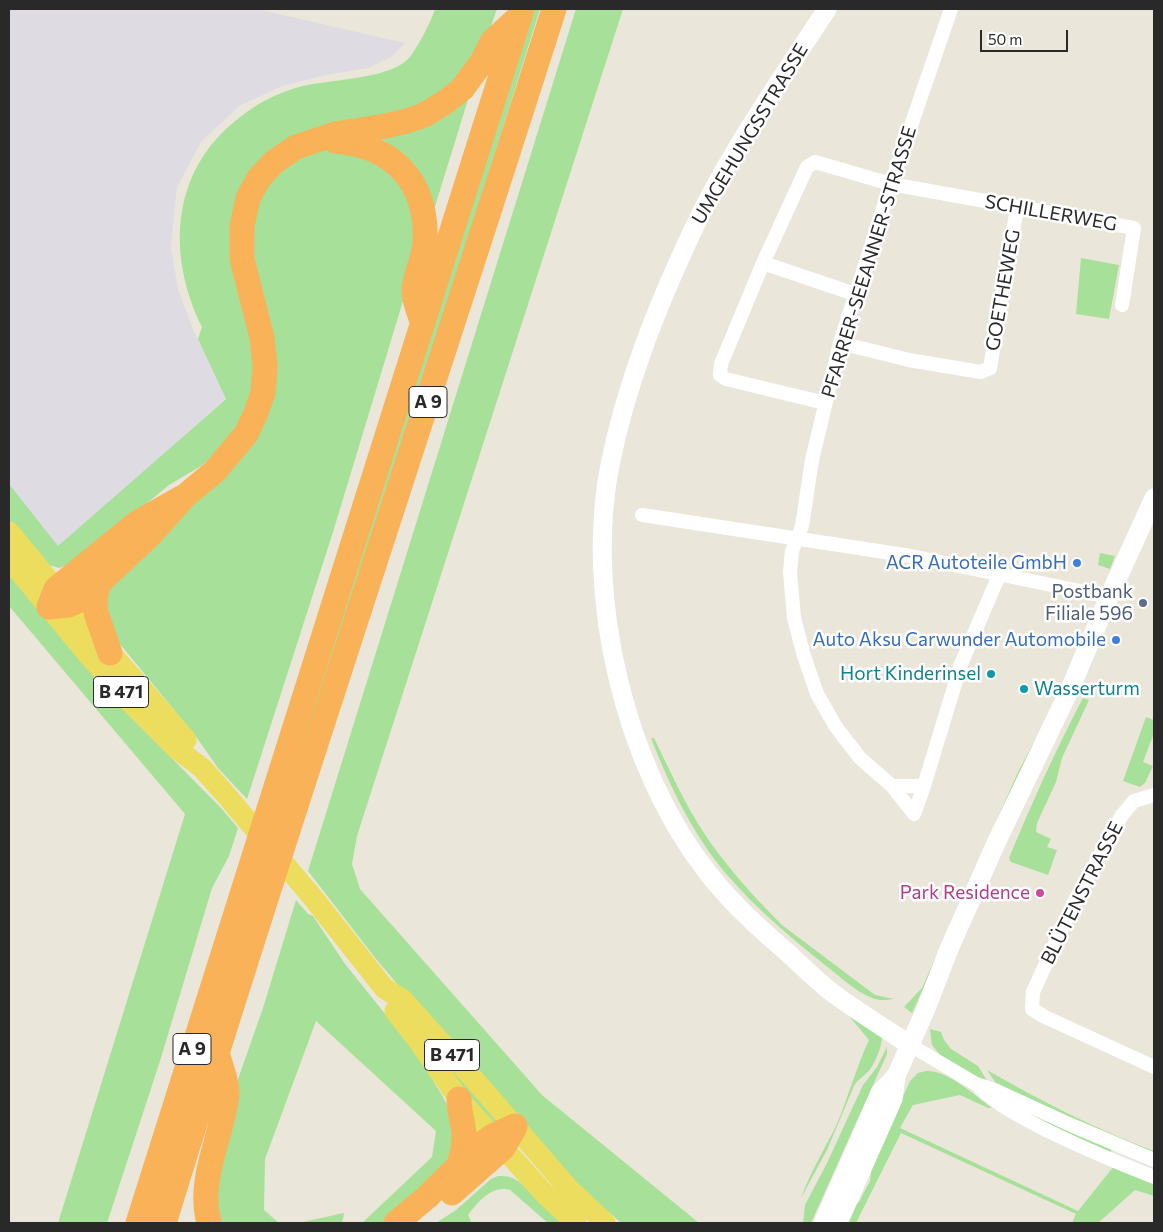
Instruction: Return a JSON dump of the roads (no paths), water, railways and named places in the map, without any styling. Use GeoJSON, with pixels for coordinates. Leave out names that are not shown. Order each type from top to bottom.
{"type":"FeatureCollection","features":[{"type":"Feature","properties":{"kind":"highway","name":"A 9"},"geometry":{"type":"LineString","coordinates":[[164,1223],[217,1053],[554,9]]}},
{"type":"Feature","properties":{"kind":"highway","name":"A 9"},"geometry":{"type":"LineString","coordinates":[[138,1223],[521,12]]}},
{"type":"Feature","properties":{"kind":"highway"},"geometry":{"type":"LineString","coordinates":[[58,600],[82,599],[150,535],[185,496],[215,471],[246,434],[256,415],[263,393],[265,367],[262,338],[242,259],[242,226],[248,198],[259,178],[274,162],[296,147],[335,134],[407,121],[424,115],[444,103],[462,89],[482,62],[492,42],[521,12]]}},
{"type":"Feature","properties":{"kind":"highway"},"geometry":{"type":"LineString","coordinates":[[318,139],[352,142],[372,148],[389,158],[404,171],[415,188],[424,211],[425,244],[414,292],[422,322]]}},
{"type":"Feature","properties":{"kind":"highway"},"geometry":{"type":"LineString","coordinates":[[58,600],[137,523],[185,496]]}},
{"type":"Feature","properties":{"kind":"highway"},"geometry":{"type":"LineString","coordinates":[[99,582],[95,598],[96,613],[110,653]]}},
{"type":"Feature","properties":{"kind":"highway"},"geometry":{"type":"LineString","coordinates":[[209,1223],[206,1209],[207,1177],[228,1092],[217,1053]]}},
{"type":"Feature","properties":{"kind":"highway"},"geometry":{"type":"LineString","coordinates":[[459,1098],[459,1109],[464,1133],[464,1148],[459,1165]]}},
{"type":"Feature","properties":{"kind":"highway"},"geometry":{"type":"LineString","coordinates":[[396,1223],[427,1197],[479,1146],[504,1137]]}},
{"type":"Feature","properties":{"kind":"highway"},"geometry":{"type":"LineString","coordinates":[[415,1223],[504,1137]]}},
{"type":"Feature","properties":{"kind":"main road","name":"B 471"},"geometry":{"type":"LineString","coordinates":[[9,532],[130,702],[177,749],[202,768],[314,899],[384,988],[392,1007],[459,1098],[569,1189],[605,1223]]}},
{"type":"Feature","properties":{"kind":"main road","name":"B 471"},"geometry":{"type":"LineString","coordinates":[[9,559],[58,600],[110,653],[190,744],[202,768]]}},
{"type":"Feature","properties":{"kind":"main road","name":"B 471"},"geometry":{"type":"LineString","coordinates":[[384,988],[403,1000],[544,1192],[576,1223]]}},
{"type":"Feature","properties":{"kind":"street","name":"UMGEHUNGSSTRASSE"},"geometry":{"type":"LineString","coordinates":[[826,9],[732,155],[693,230],[642,349],[621,415],[609,468],[603,524],[603,580],[608,627],[618,683],[631,726],[658,790],[685,841],[708,873],[731,900],[768,936],[831,992],[910,1045],[976,1084],[997,1091],[1071,1126],[1154,1160]]}},
{"type":"Feature","properties":{"kind":"street","name":"PFARRER-SEEANNER-STRASSE"},"geometry":{"type":"LineString","coordinates":[[924,786],[914,814],[892,786],[860,758],[836,727],[817,694],[804,656],[794,618],[790,572],[792,551],[802,526],[812,460],[840,342],[890,184],[951,9]]}},
{"type":"Feature","properties":{"kind":"street","name":"SCHILLERWEG"},"geometry":{"type":"LineString","coordinates":[[825,403],[720,376],[721,364],[763,263],[807,167],[815,162],[890,184],[1134,228],[1122,305]]}},
{"type":"Feature","properties":{"kind":"street","name":"GOETHEWEG"},"geometry":{"type":"LineString","coordinates":[[840,342],[909,360],[972,371],[980,372],[990,368],[1017,208]]}},
{"type":"Feature","properties":{"kind":"street"},"geometry":{"type":"LineString","coordinates":[[763,263],[855,294]]}},
{"type":"Feature","properties":{"kind":"street"},"geometry":{"type":"LineString","coordinates":[[838,1223],[893,1099],[896,1076],[970,901],[1070,689],[1154,498]]}},
{"type":"Feature","properties":{"kind":"street"},"geometry":{"type":"LineString","coordinates":[[642,515],[911,556],[1109,597]]}},
{"type":"Feature","properties":{"kind":"street"},"geometry":{"type":"LineString","coordinates":[[892,786],[924,786],[961,664],[1000,573]]}},
{"type":"Feature","properties":{"kind":"street","name":"BLÜTENSTRASSE"},"geometry":{"type":"LineString","coordinates":[[1154,795],[1134,801],[1122,815],[1074,902],[1033,992],[1032,1009],[1043,1016],[1154,1067]]}},
{"type":"Feature","properties":{"kind":"street"},"geometry":{"type":"LineString","coordinates":[[823,1223],[880,1092],[896,1076]]}},
{"type":"Feature","properties":{"kind":"street","name":"UMGEHUNGSSTRASSE"},"geometry":{"type":"LineString","coordinates":[[976,1084],[1009,1112],[1067,1140],[1154,1177]]}},
{"type":"Feature","properties":{"kind":"street"},"geometry":{"type":"LineString","coordinates":[[1125,1166],[1131,1150]]}},
{"type":"Feature","properties":{"kind":"place","name":"ACR Autoteile GmbH"},"geometry":{"type":"Point","coordinates":[1077,563]}},
{"type":"Feature","properties":{"kind":"place","name":"Postbank Filiale 596"},"geometry":{"type":"Point","coordinates":[1143,603]}},
{"type":"Feature","properties":{"kind":"place","name":"Auto Aksu Carwunder Automobile"},"geometry":{"type":"Point","coordinates":[1116,640]}},
{"type":"Feature","properties":{"kind":"place","name":"Hort Kinderinsel"},"geometry":{"type":"Point","coordinates":[991,674]}},
{"type":"Feature","properties":{"kind":"place","name":"Wasserturm"},"geometry":{"type":"Point","coordinates":[1024,689]}},
{"type":"Feature","properties":{"kind":"place","name":"Park Residence"},"geometry":{"type":"Point","coordinates":[1040,893]}}]}
